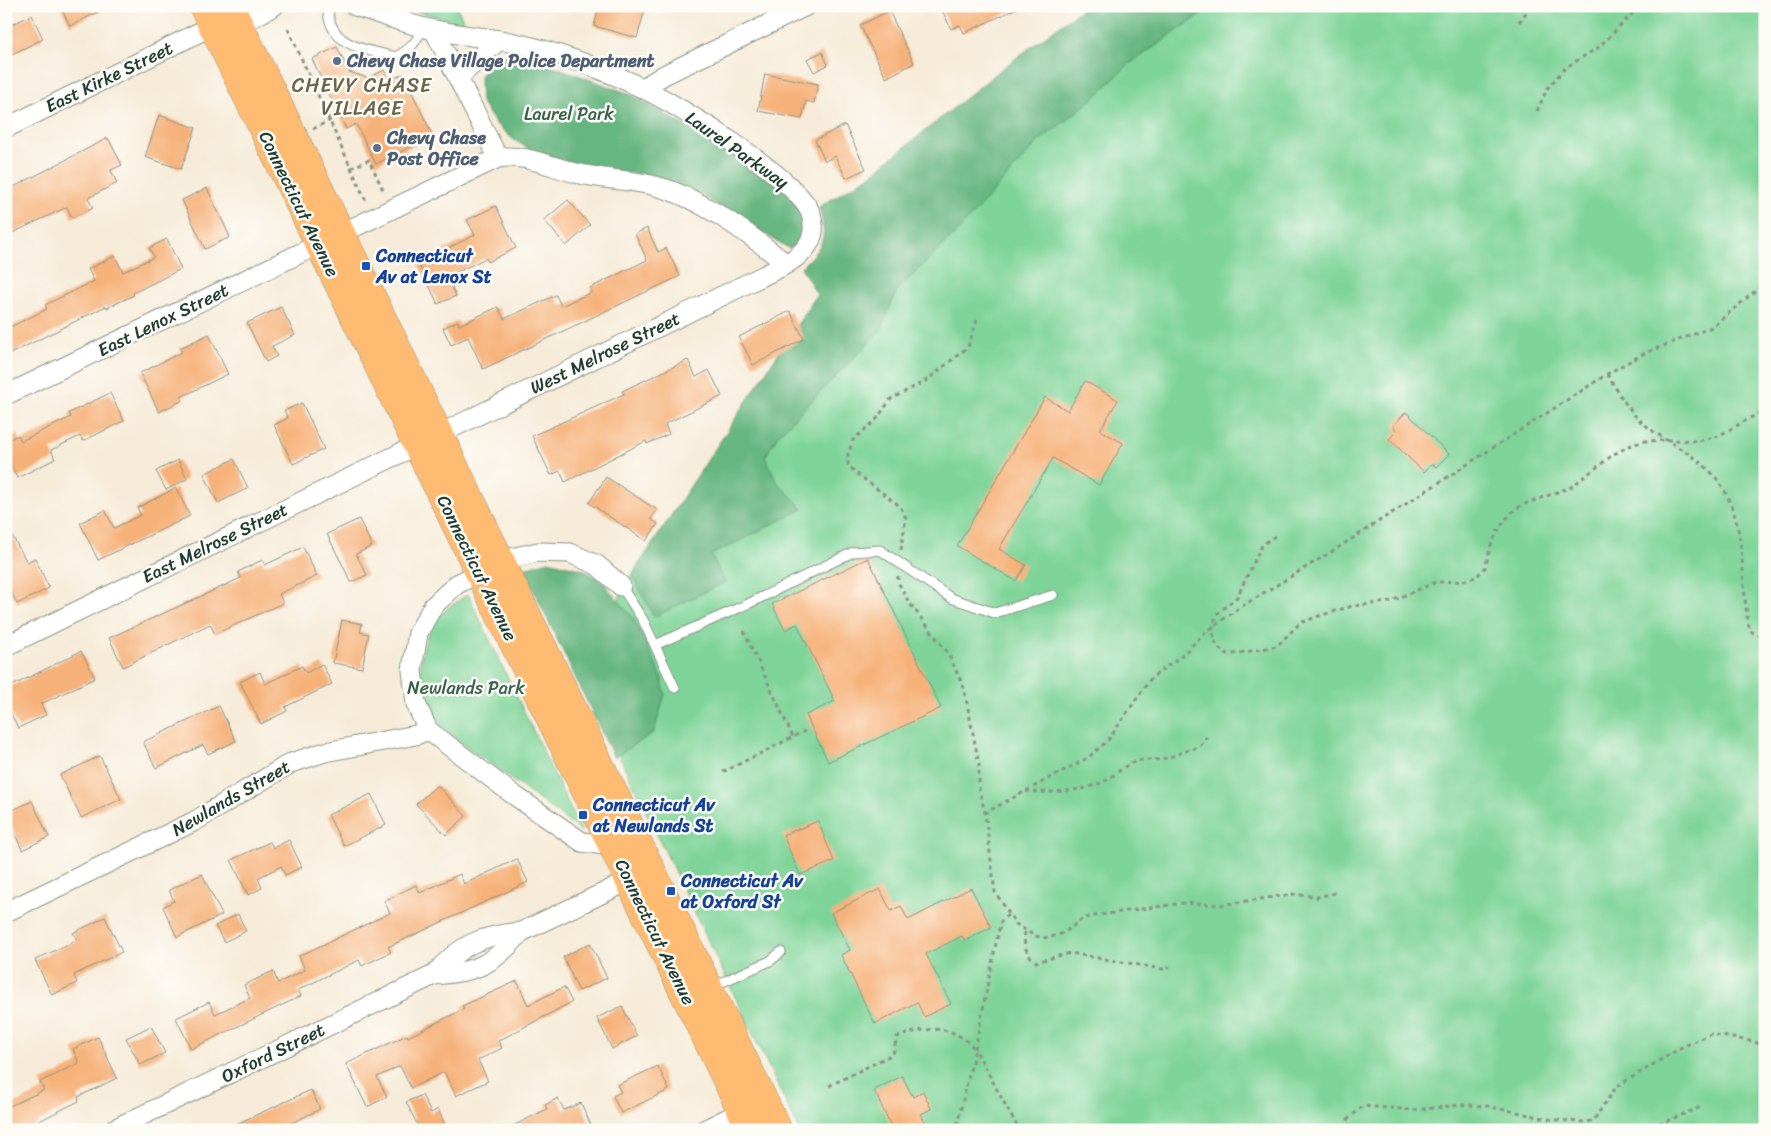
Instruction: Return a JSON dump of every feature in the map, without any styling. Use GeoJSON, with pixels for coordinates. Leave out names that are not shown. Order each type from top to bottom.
{"type":"FeatureCollection","features":[{"type":"Feature","properties":{"kind":"main road","name":"Connecticut Avenue"},"geometry":{"type":"LineString","coordinates":[[222,14],[489,568],[640,875],[752,1114],[778,1130]]}},
{"type":"Feature","properties":{"kind":"main road","name":"Connecticut Avenue"},"geometry":{"type":"LineString","coordinates":[[489,568],[612,846],[640,875],[709,988],[752,1114]]}},
{"type":"Feature","properties":{"kind":"street","name":"East Kirke Street"},"geometry":{"type":"LineString","coordinates":[[6,128],[222,14],[274,6]]}},
{"type":"Feature","properties":{"kind":"street","name":"Laurel Parkway"},"geometry":{"type":"LineString","coordinates":[[355,6],[428,28],[532,47],[643,88],[732,144],[789,185],[807,205],[813,223],[810,244],[803,254],[786,264]]}},
{"type":"Feature","properties":{"kind":"street"},"geometry":{"type":"LineString","coordinates":[[643,88],[664,75],[806,6]]}},
{"type":"Feature","properties":{"kind":"street"},"geometry":{"type":"LineString","coordinates":[[428,28],[459,77],[498,158],[518,157],[584,175],[658,186],[677,192],[699,204],[770,251],[786,264]]}},
{"type":"Feature","properties":{"kind":"street"},"geometry":{"type":"LineString","coordinates":[[459,77],[498,41]]}},
{"type":"Feature","properties":{"kind":"street","name":"East Lenox Street"},"geometry":{"type":"LineString","coordinates":[[6,395],[498,158]]}},
{"type":"Feature","properties":{"kind":"street","name":"West Melrose Street"},"geometry":{"type":"LineString","coordinates":[[427,440],[786,264]]}},
{"type":"Feature","properties":{"kind":"street","name":"East Melrose Street"},"geometry":{"type":"LineString","coordinates":[[6,646],[427,440]]}},
{"type":"Feature","properties":{"kind":"street"},"geometry":{"type":"LineString","coordinates":[[612,846],[582,842],[511,793],[428,730],[420,716],[413,690],[412,670],[418,633],[428,612],[444,593],[489,568],[516,556],[538,552],[570,553],[597,565],[621,586]]}},
{"type":"Feature","properties":{"kind":"street","name":"Newlands Street"},"geometry":{"type":"LineString","coordinates":[[6,912],[195,821],[291,763],[325,752],[416,735],[428,730]]}},
{"type":"Feature","properties":{"kind":"street","name":"Oxford Street"},"geometry":{"type":"LineString","coordinates":[[112,1130],[434,975],[474,969],[492,961],[504,952],[521,932],[640,875]]}},
{"type":"Feature","properties":{"kind":"street"},"geometry":{"type":"LineString","coordinates":[[704,1130],[752,1114]]}},
{"type":"Feature","properties":{"kind":"lane"},"geometry":{"type":"LineString","coordinates":[[332,6],[328,13],[329,23],[334,33],[343,42],[395,58],[408,51],[428,28]]}},
{"type":"Feature","properties":{"kind":"lane"},"geometry":{"type":"LineString","coordinates":[[655,645],[750,603],[853,552],[880,550],[952,598],[994,613],[1053,596]]}},
{"type":"Feature","properties":{"kind":"lane"},"geometry":{"type":"LineString","coordinates":[[621,586],[643,620],[675,688]]}},
{"type":"Feature","properties":{"kind":"lane"},"geometry":{"type":"LineString","coordinates":[[709,988],[770,961],[781,952]]}},
{"type":"Feature","properties":{"kind":"path"},"geometry":{"type":"LineString","coordinates":[[1520,22],[1531,6]]}},
{"type":"Feature","properties":{"kind":"path"},"geometry":{"type":"LineString","coordinates":[[1537,111],[1547,88],[1565,68],[1599,47],[1640,6]]}},
{"type":"Feature","properties":{"kind":"path"},"geometry":{"type":"LineString","coordinates":[[288,29],[366,201]]}},
{"type":"Feature","properties":{"kind":"path"},"geometry":{"type":"LineString","coordinates":[[306,132],[338,116]]}},
{"type":"Feature","properties":{"kind":"path"},"geometry":{"type":"LineString","coordinates":[[351,168],[369,160],[384,192]]}},
{"type":"Feature","properties":{"kind":"path"},"geometry":{"type":"LineString","coordinates":[[985,813],[1089,757],[1109,740],[1151,678],[1180,657],[1213,627],[1278,583],[1336,549],[1607,374],[1645,353],[1712,327],[1765,284]]}},
{"type":"Feature","properties":{"kind":"path"},"geometry":{"type":"LineString","coordinates":[[977,320],[968,347],[927,380],[891,398],[876,420],[853,440],[848,454],[848,465],[900,506],[906,518],[898,561],[898,582],[908,601],[948,653],[964,688],[979,764],[979,788],[985,813],[996,892],[1008,914],[1025,932],[1048,938],[1064,933],[1082,919],[1093,916],[1184,903],[1221,905],[1292,894],[1317,897],[1335,893]]}},
{"type":"Feature","properties":{"kind":"path"},"geometry":{"type":"LineString","coordinates":[[1607,374],[1631,411],[1644,424],[1694,456],[1717,478],[1729,500],[1739,536],[1746,613],[1750,631],[1761,636],[1765,635]]}},
{"type":"Feature","properties":{"kind":"path"},"geometry":{"type":"LineString","coordinates":[[1275,536],[1262,545],[1237,597],[1216,615],[1213,627],[1218,648],[1229,655],[1269,650],[1277,646],[1300,623],[1319,616],[1352,606],[1389,602],[1436,582],[1463,581],[1476,577],[1485,568],[1500,527],[1512,512],[1522,505],[1571,487],[1614,454],[1631,445],[1645,441],[1699,441],[1718,436],[1765,410]]}},
{"type":"Feature","properties":{"kind":"path"},"geometry":{"type":"LineString","coordinates":[[744,631],[794,737]]}},
{"type":"Feature","properties":{"kind":"path"},"geometry":{"type":"LineString","coordinates":[[722,772],[805,731]]}},
{"type":"Feature","properties":{"kind":"path"},"geometry":{"type":"LineString","coordinates":[[1025,791],[1036,793],[1086,787],[1101,783],[1130,764],[1141,760],[1160,760],[1183,750],[1199,747],[1207,737]]}},
{"type":"Feature","properties":{"kind":"path"},"geometry":{"type":"LineString","coordinates":[[956,1130],[975,1049],[998,933],[1002,919],[1008,914]]}},
{"type":"Feature","properties":{"kind":"path"},"geometry":{"type":"LineString","coordinates":[[1025,932],[1024,942],[1029,956],[1036,962],[1070,954],[1162,969],[1170,967]]}},
{"type":"Feature","properties":{"kind":"path"},"geometry":{"type":"LineString","coordinates":[[828,1086],[893,1054],[897,1037],[924,1028],[945,1029],[966,1039],[975,1049],[1018,1130]]}},
{"type":"Feature","properties":{"kind":"path"},"geometry":{"type":"LineString","coordinates":[[1347,1120],[1363,1106],[1414,1110],[1463,1105],[1487,1106],[1550,1119],[1579,1122],[1593,1121],[1616,1087],[1682,1047],[1711,1034],[1755,1042],[1765,1046]]}},
{"type":"Feature","properties":{"kind":"path"},"geometry":{"type":"LineString","coordinates":[[1644,1130],[1701,1106]]}},
{"type":"Feature","properties":{"kind":"green space"},"geometry":{"type":"Polygon","coordinates":[[[398,6],[456,6],[466,25],[398,6]]]}},
{"type":"Feature","properties":{"kind":"green space"},"geometry":{"type":"Polygon","coordinates":[[[1086,6],[1213,6],[1129,64],[1093,99],[1038,142],[955,234],[897,290],[881,330],[778,435],[765,457],[778,483],[803,509],[711,555],[725,582],[654,617],[632,575],[817,295],[801,267],[815,253],[822,241],[823,227],[819,207],[869,176],[1003,68],[1086,6]]]}},
{"type":"Feature","properties":{"kind":"green space"},"geometry":{"type":"Polygon","coordinates":[[[1213,6],[1765,6],[1765,1130],[799,1130],[578,670],[632,575],[817,295],[1129,64],[1213,6]]]}},
{"type":"Feature","properties":{"kind":"green space","name":"Laurel Park"},"geometry":{"type":"Polygon","coordinates":[[[509,54],[547,64],[630,94],[734,154],[788,191],[805,215],[801,236],[790,249],[701,195],[676,183],[652,175],[609,171],[576,164],[531,150],[514,140],[496,124],[481,102],[480,76],[492,61],[509,54]]]}},
{"type":"Feature","properties":{"kind":"green space"},"geometry":{"type":"Polygon","coordinates":[[[549,561],[584,570],[602,581],[633,618],[661,676],[665,694],[654,732],[614,758],[523,568],[549,561]]]}},
{"type":"Feature","properties":{"kind":"green space","name":"Newlands Park"},"geometry":{"type":"Polygon","coordinates":[[[468,594],[581,831],[465,746],[436,720],[425,701],[420,676],[423,649],[427,636],[440,615],[468,594]]]}},
{"type":"Feature","properties":{"kind":"building"},"geometry":{"type":"Polygon","coordinates":[[[60,6],[110,6],[70,26],[60,6]]]}},
{"type":"Feature","properties":{"kind":"building"},"geometry":{"type":"Polygon","coordinates":[[[599,6],[646,6],[637,38],[594,26],[599,6]]]}},
{"type":"Feature","properties":{"kind":"building"},"geometry":{"type":"Polygon","coordinates":[[[949,6],[1022,6],[964,33],[960,25],[951,29],[942,10],[949,6]]]}},
{"type":"Feature","properties":{"kind":"building"},"geometry":{"type":"Polygon","coordinates":[[[889,11],[914,63],[886,78],[860,25],[889,11]]]}},
{"type":"Feature","properties":{"kind":"building"},"geometry":{"type":"Polygon","coordinates":[[[32,15],[43,39],[6,57],[6,27],[32,15]]]}},
{"type":"Feature","properties":{"kind":"building"},"geometry":{"type":"Polygon","coordinates":[[[337,47],[349,72],[368,78],[384,70],[390,80],[403,74],[433,136],[376,164],[356,124],[346,129],[312,59],[337,47]]]}},
{"type":"Feature","properties":{"kind":"building"},"geometry":{"type":"Polygon","coordinates":[[[822,52],[828,65],[814,72],[807,59],[822,52]]]}},
{"type":"Feature","properties":{"kind":"building"},"geometry":{"type":"Polygon","coordinates":[[[765,74],[818,84],[814,103],[806,101],[802,119],[758,111],[765,74]]]}},
{"type":"Feature","properties":{"kind":"building"},"geometry":{"type":"Polygon","coordinates":[[[159,115],[196,128],[181,169],[145,157],[159,115]]]}},
{"type":"Feature","properties":{"kind":"building"},"geometry":{"type":"Polygon","coordinates":[[[845,125],[866,169],[846,178],[835,156],[825,161],[815,140],[845,125]]]}},
{"type":"Feature","properties":{"kind":"building"},"geometry":{"type":"Polygon","coordinates":[[[108,138],[122,165],[111,170],[117,183],[88,198],[93,208],[72,218],[67,207],[6,236],[6,191],[108,138]]]}},
{"type":"Feature","properties":{"kind":"building"},"geometry":{"type":"Polygon","coordinates":[[[207,188],[230,237],[205,249],[182,200],[207,188]]]}},
{"type":"Feature","properties":{"kind":"building"},"geometry":{"type":"Polygon","coordinates":[[[568,200],[590,225],[566,246],[544,220],[568,200]]]}},
{"type":"Feature","properties":{"kind":"building"},"geometry":{"type":"Polygon","coordinates":[[[496,206],[516,248],[488,262],[486,258],[447,277],[456,296],[438,304],[418,263],[475,235],[467,220],[496,206]]]}},
{"type":"Feature","properties":{"kind":"building"},"geometry":{"type":"Polygon","coordinates":[[[647,228],[658,252],[666,248],[680,276],[483,369],[468,337],[451,345],[443,328],[458,321],[459,325],[498,307],[504,319],[556,295],[561,306],[592,292],[590,288],[647,260],[635,234],[647,228]]]}},
{"type":"Feature","properties":{"kind":"building"},"geometry":{"type":"Polygon","coordinates":[[[167,239],[181,269],[133,293],[134,295],[107,308],[106,306],[6,356],[6,329],[47,309],[45,305],[94,281],[88,269],[115,256],[123,272],[154,257],[149,248],[167,239]]]}},
{"type":"Feature","properties":{"kind":"building"},"geometry":{"type":"Polygon","coordinates":[[[281,307],[295,335],[272,346],[277,356],[266,362],[247,323],[281,307]]]}},
{"type":"Feature","properties":{"kind":"building"},"geometry":{"type":"Polygon","coordinates":[[[790,311],[804,339],[753,365],[739,337],[790,311]]]}},
{"type":"Feature","properties":{"kind":"building"},"geometry":{"type":"Polygon","coordinates":[[[209,334],[228,374],[181,397],[183,400],[159,412],[140,373],[182,352],[180,348],[209,334]]]}},
{"type":"Feature","properties":{"kind":"building"},"geometry":{"type":"Polygon","coordinates":[[[688,360],[696,377],[709,370],[722,396],[665,424],[669,434],[647,444],[646,441],[565,482],[560,471],[551,475],[532,436],[624,394],[622,391],[688,360]]]}},
{"type":"Feature","properties":{"kind":"building"},"geometry":{"type":"Polygon","coordinates":[[[1085,381],[1118,400],[1100,430],[1123,443],[1099,485],[1053,458],[999,549],[1026,565],[1016,581],[957,546],[1045,397],[1068,411],[1085,381]]]}},
{"type":"Feature","properties":{"kind":"building"},"geometry":{"type":"Polygon","coordinates":[[[110,393],[124,421],[83,441],[80,436],[51,450],[55,459],[17,478],[6,456],[6,441],[18,435],[21,441],[71,417],[69,413],[110,393]]]}},
{"type":"Feature","properties":{"kind":"building"},"geometry":{"type":"Polygon","coordinates":[[[302,403],[324,449],[293,464],[274,425],[288,418],[284,411],[302,403]]]}},
{"type":"Feature","properties":{"kind":"building"},"geometry":{"type":"Polygon","coordinates":[[[1406,412],[1449,454],[1436,467],[1432,464],[1424,472],[1389,439],[1397,431],[1393,426],[1406,412]]]}},
{"type":"Feature","properties":{"kind":"building"},"geometry":{"type":"Polygon","coordinates":[[[234,459],[248,488],[218,503],[204,474],[234,459]]]}},
{"type":"Feature","properties":{"kind":"building"},"geometry":{"type":"Polygon","coordinates":[[[178,460],[187,479],[166,490],[156,471],[178,460]]]}},
{"type":"Feature","properties":{"kind":"building"},"geometry":{"type":"Polygon","coordinates":[[[606,477],[657,510],[651,519],[658,524],[646,541],[589,503],[606,477]]]}},
{"type":"Feature","properties":{"kind":"building"},"geometry":{"type":"Polygon","coordinates":[[[176,488],[190,516],[98,560],[80,523],[105,510],[114,528],[141,515],[137,508],[176,488]]]}},
{"type":"Feature","properties":{"kind":"building"},"geometry":{"type":"Polygon","coordinates":[[[359,519],[372,546],[356,554],[367,575],[351,582],[327,534],[359,519]]]}},
{"type":"Feature","properties":{"kind":"building"},"geometry":{"type":"Polygon","coordinates":[[[6,525],[27,562],[35,558],[49,588],[17,604],[6,582],[6,525]]]}},
{"type":"Feature","properties":{"kind":"building"},"geometry":{"type":"Polygon","coordinates":[[[303,547],[317,576],[279,594],[283,603],[215,634],[210,624],[123,667],[109,638],[241,578],[238,572],[262,560],[265,565],[303,547]]]}},
{"type":"Feature","properties":{"kind":"building"},"geometry":{"type":"Polygon","coordinates":[[[868,558],[941,708],[828,762],[806,715],[835,701],[797,624],[785,630],[772,604],[868,558]]]}},
{"type":"Feature","properties":{"kind":"building"},"geometry":{"type":"Polygon","coordinates":[[[342,620],[362,624],[360,632],[369,634],[362,668],[333,663],[342,620]]]}},
{"type":"Feature","properties":{"kind":"building"},"geometry":{"type":"Polygon","coordinates":[[[81,651],[95,678],[41,704],[46,715],[18,728],[6,704],[6,689],[81,651]]]}},
{"type":"Feature","properties":{"kind":"building"},"geometry":{"type":"Polygon","coordinates":[[[322,664],[332,684],[285,707],[287,711],[261,724],[240,682],[260,672],[265,684],[302,666],[306,673],[322,664]]]}},
{"type":"Feature","properties":{"kind":"building"},"geometry":{"type":"Polygon","coordinates":[[[219,706],[236,741],[208,754],[203,745],[156,768],[143,742],[219,706]]]}},
{"type":"Feature","properties":{"kind":"building"},"geometry":{"type":"Polygon","coordinates":[[[100,756],[121,799],[81,818],[60,775],[100,756]]]}},
{"type":"Feature","properties":{"kind":"building"},"geometry":{"type":"Polygon","coordinates":[[[437,785],[466,816],[446,835],[416,804],[437,785]]]}},
{"type":"Feature","properties":{"kind":"building"},"geometry":{"type":"Polygon","coordinates":[[[371,794],[386,825],[344,846],[328,815],[371,794]]]}},
{"type":"Feature","properties":{"kind":"building"},"geometry":{"type":"Polygon","coordinates":[[[32,801],[49,837],[22,850],[6,813],[32,801]]]}},
{"type":"Feature","properties":{"kind":"building"},"geometry":{"type":"Polygon","coordinates":[[[818,821],[834,861],[800,875],[783,835],[818,821]]]}},
{"type":"Feature","properties":{"kind":"building"},"geometry":{"type":"Polygon","coordinates":[[[289,840],[302,867],[285,875],[281,866],[258,878],[262,888],[248,895],[231,860],[270,842],[273,848],[289,840]]]}},
{"type":"Feature","properties":{"kind":"building"},"geometry":{"type":"Polygon","coordinates":[[[517,859],[528,882],[388,947],[391,952],[362,966],[359,960],[298,990],[301,996],[191,1049],[176,1018],[209,1002],[215,1014],[250,998],[244,985],[273,971],[278,983],[305,970],[299,956],[390,913],[384,901],[416,885],[420,893],[460,874],[464,884],[517,859]]]}},
{"type":"Feature","properties":{"kind":"building"},"geometry":{"type":"Polygon","coordinates":[[[202,874],[222,915],[177,937],[163,907],[174,901],[169,890],[202,874]]]}},
{"type":"Feature","properties":{"kind":"building"},"geometry":{"type":"Polygon","coordinates":[[[971,888],[991,927],[965,941],[962,936],[926,954],[951,1004],[924,1017],[917,1002],[875,1024],[841,955],[850,950],[831,913],[880,889],[891,911],[901,906],[908,920],[971,888]]]}},
{"type":"Feature","properties":{"kind":"building"},"geometry":{"type":"Polygon","coordinates":[[[238,914],[246,931],[224,942],[215,926],[238,914]]]}},
{"type":"Feature","properties":{"kind":"building"},"geometry":{"type":"Polygon","coordinates":[[[105,917],[122,952],[74,975],[77,983],[52,995],[35,960],[77,940],[73,933],[105,917]]]}},
{"type":"Feature","properties":{"kind":"building"},"geometry":{"type":"Polygon","coordinates":[[[590,943],[607,978],[579,991],[563,957],[590,943]]]}},
{"type":"Feature","properties":{"kind":"building"},"geometry":{"type":"Polygon","coordinates":[[[517,981],[528,1005],[564,987],[572,1002],[498,1041],[502,1048],[478,1060],[488,1081],[456,1096],[444,1072],[411,1088],[400,1066],[377,1077],[387,1097],[367,1107],[346,1064],[407,1035],[408,1037],[464,1009],[462,1006],[517,981]]]}},
{"type":"Feature","properties":{"kind":"building"},"geometry":{"type":"Polygon","coordinates":[[[622,1006],[637,1036],[612,1049],[597,1018],[622,1006]]]}},
{"type":"Feature","properties":{"kind":"building"},"geometry":{"type":"Polygon","coordinates":[[[151,1026],[165,1053],[140,1065],[126,1038],[151,1026]]]}},
{"type":"Feature","properties":{"kind":"building"},"geometry":{"type":"Polygon","coordinates":[[[98,1037],[117,1078],[78,1097],[79,1101],[37,1122],[38,1125],[27,1130],[6,1130],[6,1108],[44,1090],[40,1082],[79,1063],[73,1049],[98,1037]]]}},
{"type":"Feature","properties":{"kind":"building"},"geometry":{"type":"Polygon","coordinates":[[[658,1066],[669,1090],[621,1113],[613,1096],[621,1092],[617,1085],[658,1066]]]}},
{"type":"Feature","properties":{"kind":"building"},"geometry":{"type":"Polygon","coordinates":[[[902,1076],[913,1097],[923,1091],[931,1109],[921,1114],[929,1130],[893,1130],[874,1090],[902,1076]]]}},
{"type":"Feature","properties":{"kind":"building"},"geometry":{"type":"Polygon","coordinates":[[[311,1090],[320,1109],[278,1130],[223,1130],[311,1090]]]}},
{"type":"Feature","properties":{"kind":"building"},"geometry":{"type":"Polygon","coordinates":[[[422,1095],[431,1113],[438,1109],[447,1130],[420,1130],[406,1102],[422,1095]]]}},
{"type":"Feature","properties":{"kind":"building"},"geometry":{"type":"Polygon","coordinates":[[[558,1098],[564,1110],[581,1103],[593,1130],[505,1130],[547,1109],[545,1105],[558,1098]]]}},
{"type":"Feature","properties":{"kind":"place","name":"Chevy Chase Village Police Department"},"geometry":{"type":"Point","coordinates":[337,61]}},
{"type":"Feature","properties":{"kind":"place","name":"Chevy Chase Post Office"},"geometry":{"type":"Point","coordinates":[377,148]}},
{"type":"Feature","properties":{"kind":"place","name":"Connecticut Av at Lenox St"},"geometry":{"type":"Point","coordinates":[366,266]}},
{"type":"Feature","properties":{"kind":"place","name":"Connecticut Av at Newlands St"},"geometry":{"type":"Point","coordinates":[583,815]}},
{"type":"Feature","properties":{"kind":"place","name":"Connecticut Av at Oxford St"},"geometry":{"type":"Point","coordinates":[671,891]}},
{"type":"Feature","properties":{"kind":"district","name":"CHEVY CHASE VILLAGE"},"geometry":{"type":"Point","coordinates":[362,96]}}]}
